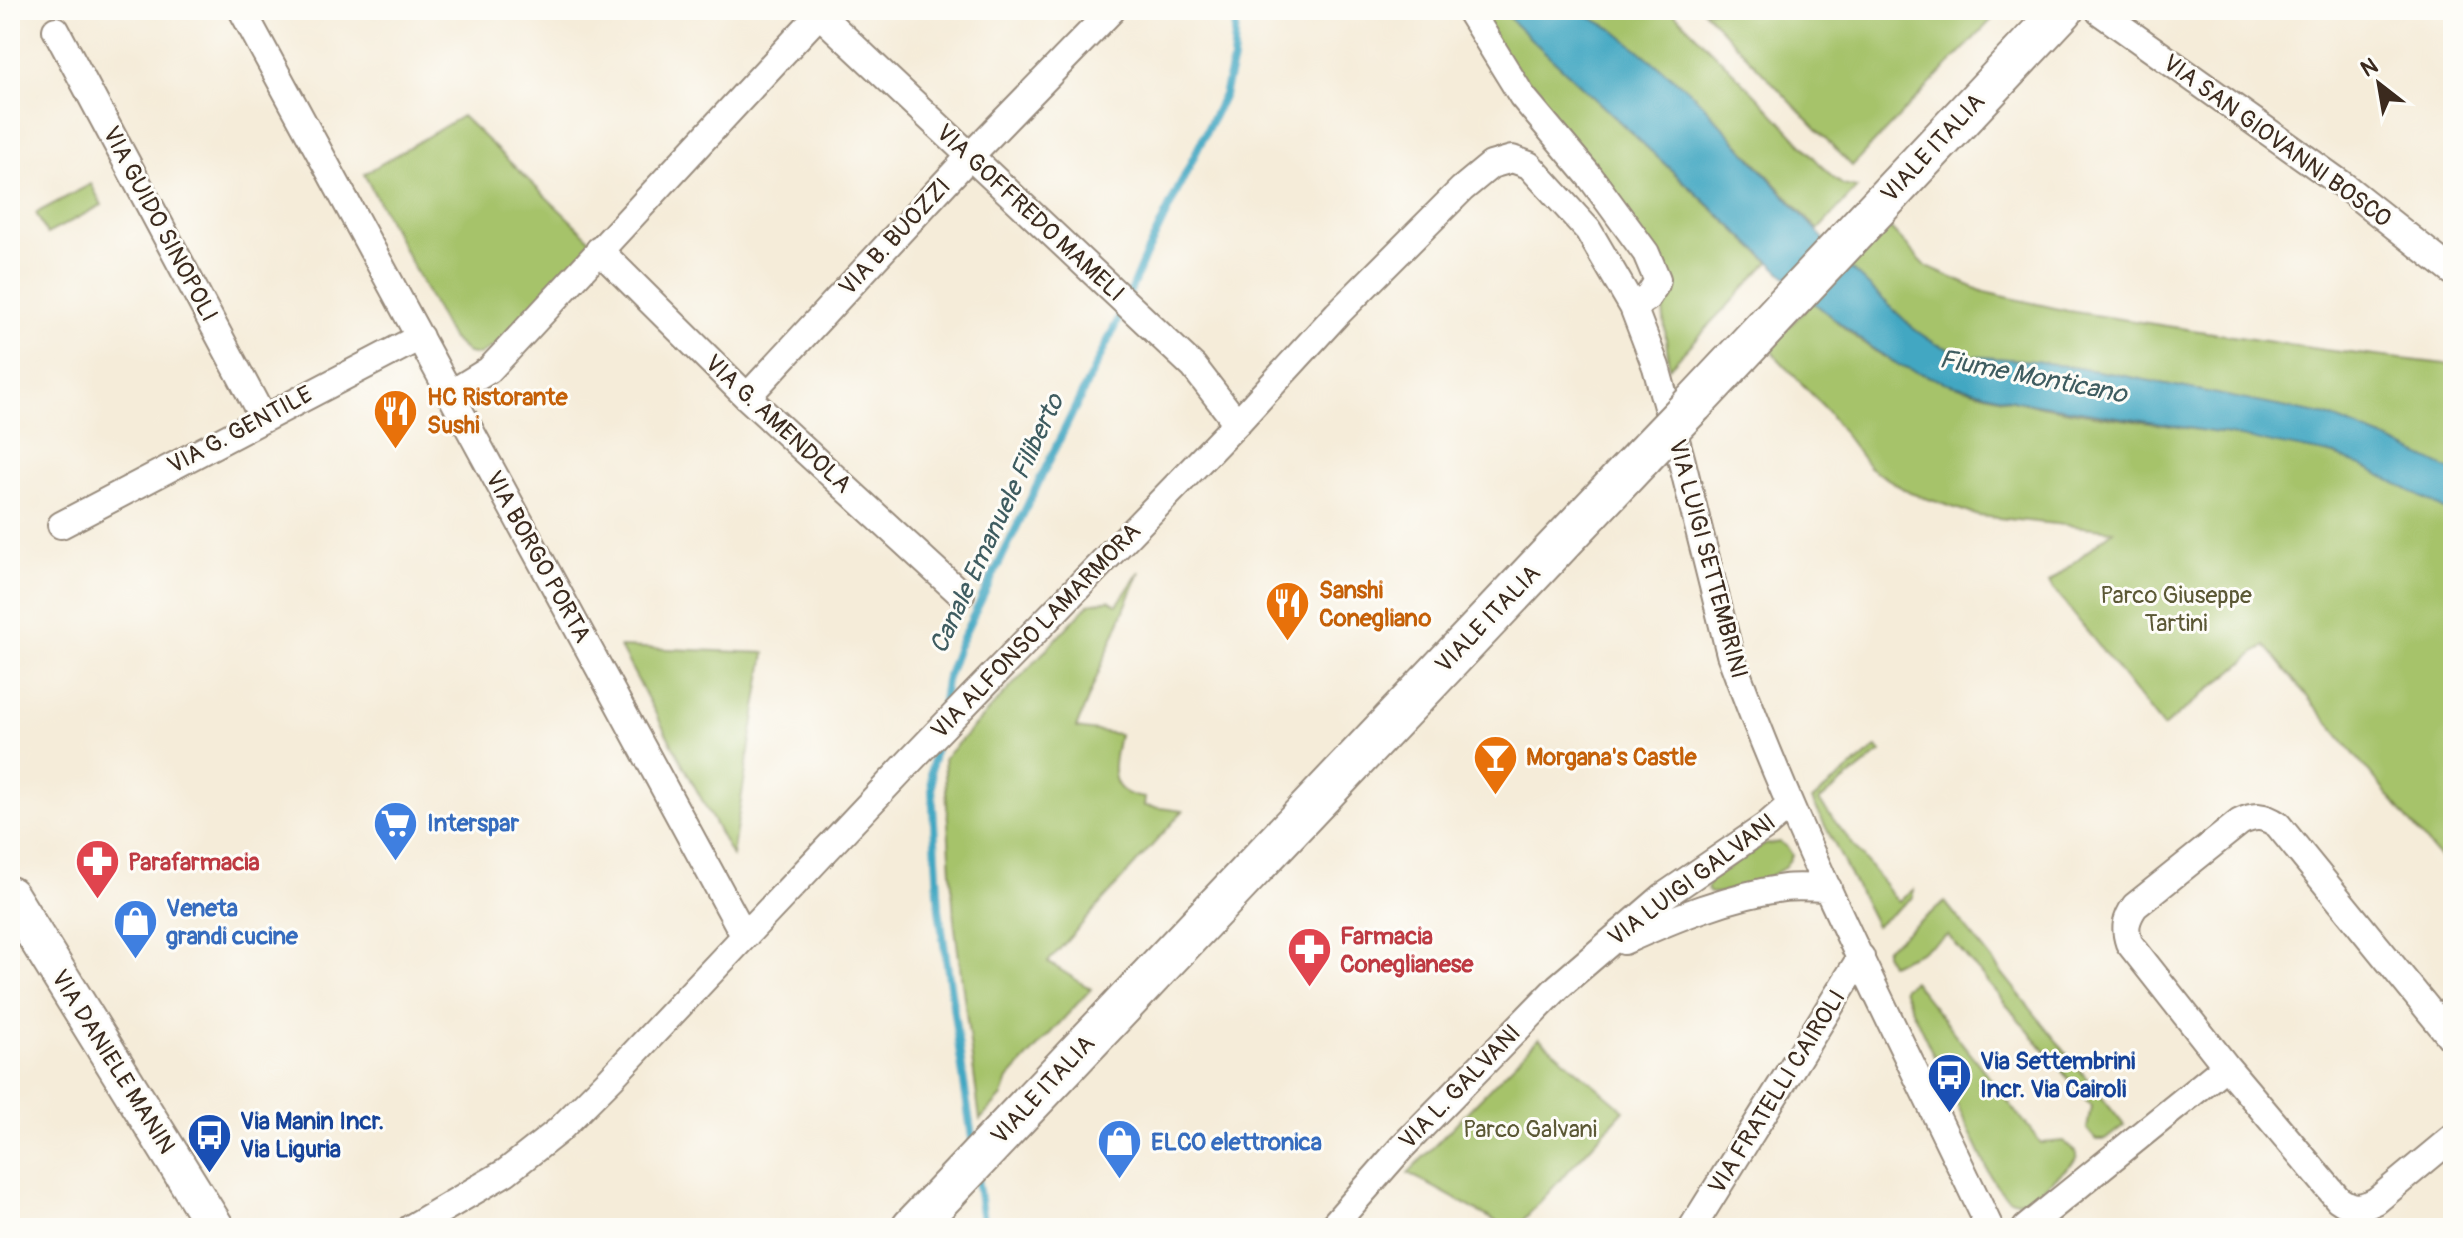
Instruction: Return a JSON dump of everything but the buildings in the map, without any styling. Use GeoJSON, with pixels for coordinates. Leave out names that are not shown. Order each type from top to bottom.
{"type":"FeatureCollection","features":[{"type":"Feature","properties":{"kind":"main road","name":"VIALE ITALIA"},"geometry":{"type":"LineString","coordinates":[[912,1228],[1874,210],[2081,11]]}},
{"type":"Feature","properties":{"kind":"street","name":"VIA BORGO PORTA"},"geometry":{"type":"LineString","coordinates":[[242,10],[744,935]]}},
{"type":"Feature","properties":{"kind":"street","name":"VIA B. BUOZZI"},"geometry":{"type":"LineString","coordinates":[[747,397],[969,157],[1112,10]]}},
{"type":"Feature","properties":{"kind":"street"},"geometry":{"type":"LineString","coordinates":[[1469,10],[1522,96],[1591,178],[1646,253],[1657,279],[1656,284],[1647,298],[1633,307]]}},
{"type":"Feature","properties":{"kind":"street","name":"VIA GOFFREDO MAMELI"},"geometry":{"type":"LineString","coordinates":[[819,11],[969,157],[1194,367],[1237,423]]}},
{"type":"Feature","properties":{"kind":"street"},"geometry":{"type":"LineString","coordinates":[[450,394],[489,370],[819,11]]}},
{"type":"Feature","properties":{"kind":"street","name":"VIA SAN GIOVANNI BOSCO"},"geometry":{"type":"LineString","coordinates":[[2081,11],[2343,185],[2453,272]]}},
{"type":"Feature","properties":{"kind":"street","name":"VIA GUIDO SINOPOLI"},"geometry":{"type":"LineString","coordinates":[[56,30],[263,418]]}},
{"type":"Feature","properties":{"kind":"street","name":"VIA ALFONSO LAMARMORA"},"geometry":{"type":"LineString","coordinates":[[411,1228],[506,1172],[558,1131],[1237,423],[1337,314],[1462,189],[1491,165],[1512,159],[1529,165],[1588,230],[1633,307]]}},
{"type":"Feature","properties":{"kind":"street","name":"VIA G. AMENDOLA"},"geometry":{"type":"LineString","coordinates":[[599,250],[747,397],[961,594]]}},
{"type":"Feature","properties":{"kind":"street","name":"VIA LUIGI SETTEMBRINI"},"geometry":{"type":"LineString","coordinates":[[1633,307],[1656,367],[1730,654],[1789,806],[1990,1228]]}},
{"type":"Feature","properties":{"kind":"street","name":"VIA G. GENTILE"},"geometry":{"type":"LineString","coordinates":[[61,525],[420,337]]}},
{"type":"Feature","properties":{"kind":"street","name":"VIA LUIGI GALVANI"},"geometry":{"type":"LineString","coordinates":[[1597,953],[1664,896],[1766,826],[1789,806]]}},
{"type":"Feature","properties":{"kind":"street"},"geometry":{"type":"LineString","coordinates":[[2453,1040],[2278,825],[2267,817],[2252,816],[2240,822],[2135,906],[2127,918],[2125,931],[2129,943],[2226,1066],[2338,1199],[2350,1207],[2362,1208],[2376,1201],[2453,1137]]}},
{"type":"Feature","properties":{"kind":"street","name":"VIA LUIGI GALVANI"},"geometry":{"type":"LineString","coordinates":[[1597,953],[1673,919],[1719,904],[1785,887],[1828,888]]}},
{"type":"Feature","properties":{"kind":"street","name":"VIA DANIELE MANIN"},"geometry":{"type":"LineString","coordinates":[[10,895],[216,1228]]}},
{"type":"Feature","properties":{"kind":"street","name":"VIA L. GALVANI"},"geometry":{"type":"LineString","coordinates":[[1331,1228],[1402,1147],[1505,1039],[1597,953]]}},
{"type":"Feature","properties":{"kind":"street","name":"VIA FRATELLI CAIROLI"},"geometry":{"type":"LineString","coordinates":[[1692,1228],[1861,957]]}},
{"type":"Feature","properties":{"kind":"street"},"geometry":{"type":"LineString","coordinates":[[2026,1228],[2226,1066]]}},
{"type":"Feature","properties":{"kind":"green space"},"geometry":{"type":"Polygon","coordinates":[[[1473,10],[1504,10],[1514,23],[1769,262],[1669,368],[1661,289],[1473,10]]]}},
{"type":"Feature","properties":{"kind":"green space"},"geometry":{"type":"Polygon","coordinates":[[[1577,10],[1671,10],[1832,177],[1843,185],[1857,188],[1818,230],[1695,96],[1614,30],[1577,10]]]}},
{"type":"Feature","properties":{"kind":"green space"},"geometry":{"type":"Polygon","coordinates":[[[1703,10],[2001,10],[1852,166],[1703,10]]]}},
{"type":"Feature","properties":{"kind":"green space"},"geometry":{"type":"Polygon","coordinates":[[[462,116],[593,242],[498,343],[479,355],[468,353],[451,338],[364,174],[462,116]]]}},
{"type":"Feature","properties":{"kind":"green space"},"geometry":{"type":"Polygon","coordinates":[[[91,184],[102,205],[47,234],[36,213],[91,184]]]}},
{"type":"Feature","properties":{"kind":"green space"},"geometry":{"type":"Polygon","coordinates":[[[1885,223],[1927,267],[1984,292],[2068,311],[2324,350],[2453,365],[2453,473],[2390,441],[2327,416],[2115,374],[2035,361],[1968,356],[1936,344],[1915,330],[1849,267],[1885,223]]]}},
{"type":"Feature","properties":{"kind":"green space","name":"Parco Giuseppe Tartini"},"geometry":{"type":"Polygon","coordinates":[[[1813,302],[1878,353],[1945,382],[2034,405],[2318,451],[2366,467],[2451,511],[2453,875],[2265,645],[2163,727],[2049,583],[2113,530],[1979,516],[1910,493],[1869,467],[1824,407],[1768,348],[1813,302]]]}},
{"type":"Feature","properties":{"kind":"green space"},"geometry":{"type":"Polygon","coordinates":[[[1140,571],[1076,728],[1119,734],[1114,766],[1117,784],[1123,791],[1145,798],[1144,806],[1183,811],[1048,962],[1091,989],[1008,1079],[1002,1096],[980,1120],[954,920],[944,758],[1089,604],[1109,600],[1117,605],[1140,571]]]}},
{"type":"Feature","properties":{"kind":"green space"},"geometry":{"type":"Polygon","coordinates":[[[620,647],[765,653],[732,856],[620,647]]]}},
{"type":"Feature","properties":{"kind":"green space"},"geometry":{"type":"Polygon","coordinates":[[[1877,747],[1881,752],[1819,801],[1898,902],[1913,890],[1913,897],[1876,926],[1812,800],[1877,747]]]}},
{"type":"Feature","properties":{"kind":"green space"},"geometry":{"type":"Polygon","coordinates":[[[1780,842],[1792,855],[1780,870],[1761,880],[1720,893],[1710,893],[1707,889],[1710,880],[1764,845],[1780,842]]]}},
{"type":"Feature","properties":{"kind":"green space"},"geometry":{"type":"Polygon","coordinates":[[[1945,902],[2124,1125],[2105,1140],[2096,1140],[2087,1129],[2091,1106],[1948,935],[1918,953],[1890,964],[1885,949],[1945,902]]]}},
{"type":"Feature","properties":{"kind":"green space"},"geometry":{"type":"Polygon","coordinates":[[[1913,981],[2041,1143],[2064,1141],[2077,1154],[2067,1169],[2031,1196],[2017,1201],[2011,1199],[1992,1179],[1905,995],[1903,988],[1913,981]]]}},
{"type":"Feature","properties":{"kind":"green space","name":"Parco Galvani"},"geometry":{"type":"Polygon","coordinates":[[[1539,1038],[1624,1110],[1516,1228],[1508,1228],[1408,1173],[1539,1038]]]}},
{"type":"Feature","properties":{"kind":"water","name":"Fiume Monticano"},"geometry":{"type":"Polygon","coordinates":[[[1504,10],[1577,10],[1614,30],[1695,96],[1849,267],[1915,330],[1936,344],[1968,356],[2035,361],[2115,374],[2328,416],[2448,469],[2453,473],[2453,514],[2371,470],[2335,455],[2017,401],[1947,383],[1899,365],[1813,302],[1514,23],[1504,10]]]}},
{"type":"Feature","properties":{"kind":"waterway","name":"Canale Emanuele Filiberto"},"geometry":{"type":"LineString","coordinates":[[940,721],[946,681],[958,647],[1224,95],[1233,60],[1234,10]]}},
{"type":"Feature","properties":{"kind":"waterway","name":"Canale Emanuele Filiberto"},"geometry":{"type":"LineString","coordinates":[[935,746],[931,771],[939,909],[973,1145]]}},
{"type":"Feature","properties":{"kind":"waterway","name":"Canale Emanuele Filiberto"},"geometry":{"type":"LineString","coordinates":[[977,1178],[984,1228]]}},
{"type":"Feature","properties":{"kind":"place","name":"HC Ristorante Sushi"},"geometry":{"type":"Point","coordinates":[396,450]}},
{"type":"Feature","properties":{"kind":"place","name":"Sanshi Conegliano"},"geometry":{"type":"Point","coordinates":[1288,643]}},
{"type":"Feature","properties":{"kind":"place","name":"Morgana's Castle"},"geometry":{"type":"Point","coordinates":[1495,796]}},
{"type":"Feature","properties":{"kind":"place","name":"Interspar"},"geometry":{"type":"Point","coordinates":[396,862]}},
{"type":"Feature","properties":{"kind":"place","name":"Parafarmacia"},"geometry":{"type":"Point","coordinates":[97,901]}},
{"type":"Feature","properties":{"kind":"place","name":"Veneta grandi cucine"},"geometry":{"type":"Point","coordinates":[135,961]}},
{"type":"Feature","properties":{"kind":"place","name":"Farmacia Coneglianese"},"geometry":{"type":"Point","coordinates":[1309,989]}},
{"type":"Feature","properties":{"kind":"place","name":"Via Settembrini Incr. Via Cairoli"},"geometry":{"type":"Point","coordinates":[1949,1114]}},
{"type":"Feature","properties":{"kind":"place","name":"Via Manin Incr. Via Liguria"},"geometry":{"type":"Point","coordinates":[209,1174]}},
{"type":"Feature","properties":{"kind":"place","name":"ELCO elettronica"},"geometry":{"type":"Point","coordinates":[1120,1181]}}]}
